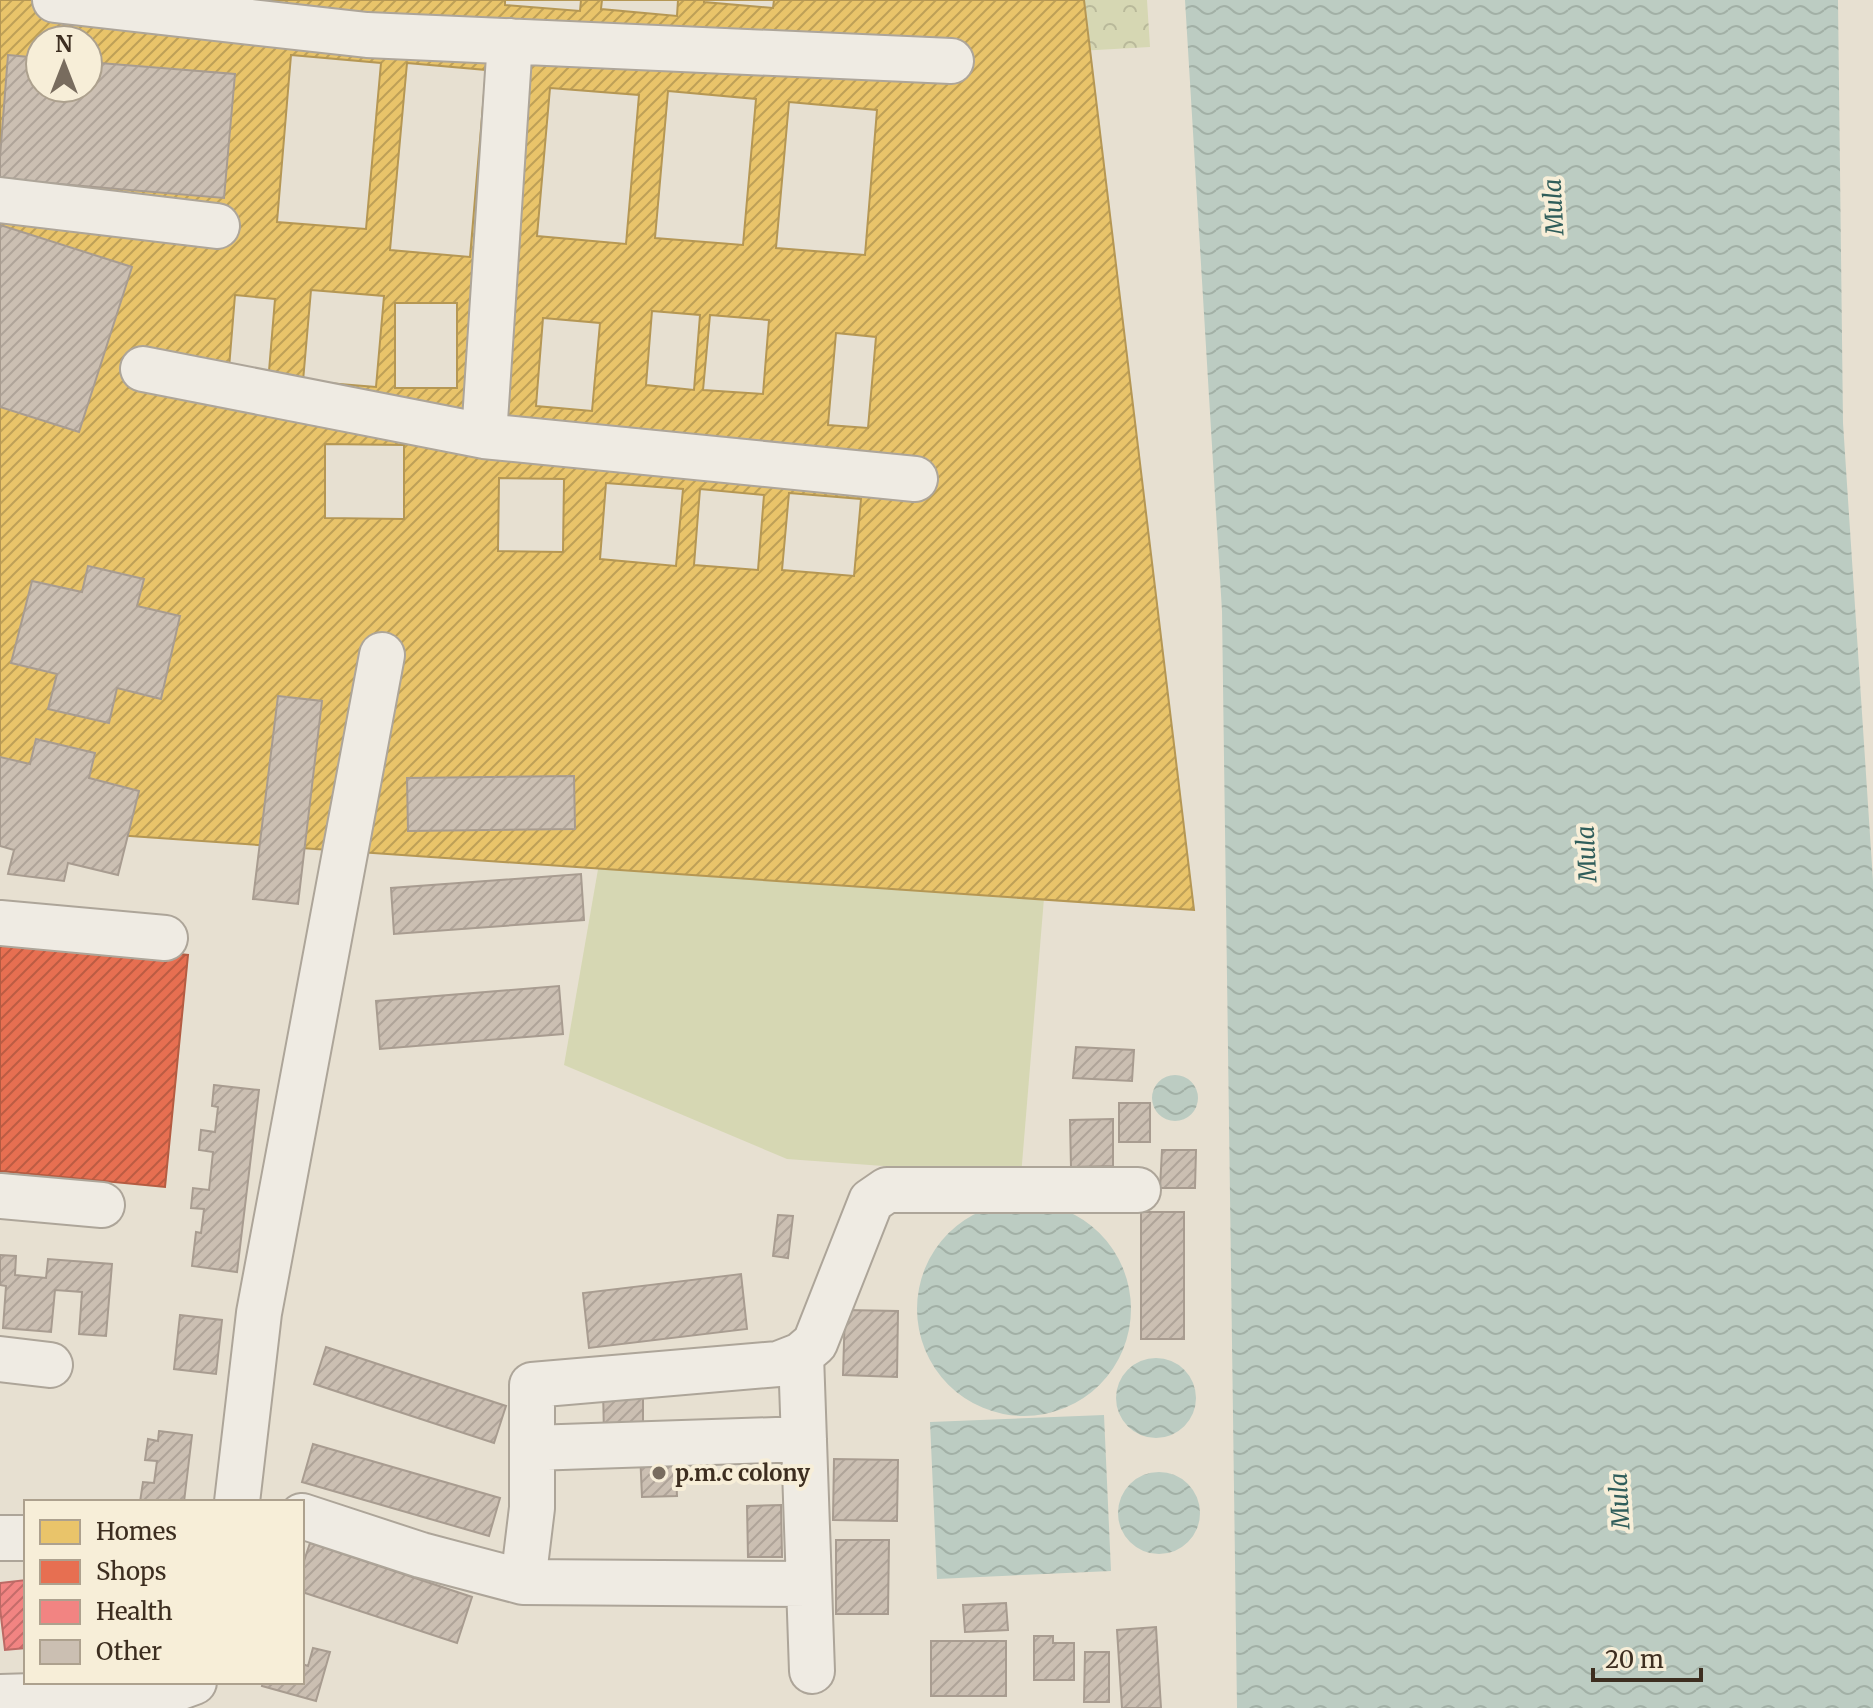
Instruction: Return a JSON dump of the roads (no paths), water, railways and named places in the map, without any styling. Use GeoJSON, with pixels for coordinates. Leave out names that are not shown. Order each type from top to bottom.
{"type":"FeatureCollection","features":[{"type":"Feature","properties":{"kind":"street"},"geometry":{"type":"LineString","coordinates":[[55,0],[370,17],[510,41],[951,61]]}},
{"type":"Feature","properties":{"kind":"street"},"geometry":{"type":"LineString","coordinates":[[484,436],[510,41]]}},
{"type":"Feature","properties":{"kind":"street"},"geometry":{"type":"LineString","coordinates":[[0,200],[217,226]]}},
{"type":"Feature","properties":{"kind":"street"},"geometry":{"type":"LineString","coordinates":[[143,369],[484,436],[915,479]]}},
{"type":"Feature","properties":{"kind":"street"},"geometry":{"type":"LineString","coordinates":[[245,1500],[259,1313],[382,655]]}},
{"type":"Feature","properties":{"kind":"street"},"geometry":{"type":"LineString","coordinates":[[0,923],[165,938]]}},
{"type":"Feature","properties":{"kind":"street"},"geometry":{"type":"LineString","coordinates":[[523,1582],[532,1508],[532,1385],[778,1364],[801,1355],[815,1343],[871,1201],[887,1190],[1138,1190]]}},
{"type":"Feature","properties":{"kind":"street"},"geometry":{"type":"LineString","coordinates":[[0,1196],[102,1205]]}},
{"type":"Feature","properties":{"kind":"street"},"geometry":{"type":"LineString","coordinates":[[801,1355],[812,1671]]}},
{"type":"Feature","properties":{"kind":"street"},"geometry":{"type":"LineString","coordinates":[[0,1359],[50,1365]]}},
{"type":"Feature","properties":{"kind":"street"},"geometry":{"type":"LineString","coordinates":[[532,1448],[804,1439]]}},
{"type":"Feature","properties":{"kind":"street"},"geometry":{"type":"LineString","coordinates":[[304,1517],[421,1555],[523,1582],[809,1584]]}},
{"type":"Feature","properties":{"kind":"street"},"geometry":{"type":"LineString","coordinates":[[0,1538],[24,1538]]}},
{"type":"Feature","properties":{"kind":"street"},"geometry":{"type":"LineString","coordinates":[[0,1697],[167,1692],[189,1684]]}},
{"type":"Feature","properties":{"kind":"water","name":"Mula"},"geometry":{"type":"Polygon","coordinates":[[[1185,0],[1838,0],[1843,423],[1873,881],[1873,1708],[1237,1708],[1222,611],[1185,0]]]}},
{"type":"Feature","properties":{"kind":"water"},"geometry":{"type":"Polygon","coordinates":[[[1175,1075],[1191,1082],[1198,1098],[1191,1114],[1175,1121],[1159,1114],[1152,1098],[1159,1082],[1175,1075]]]}},
{"type":"Feature","properties":{"kind":"water"},"geometry":{"type":"Polygon","coordinates":[[[1024,1202],[1065,1210],[1100,1233],[1123,1268],[1131,1309],[1123,1350],[1100,1385],[1065,1408],[1024,1416],[983,1408],[948,1385],[925,1350],[917,1309],[925,1268],[948,1233],[983,1210],[1024,1202]]]}},
{"type":"Feature","properties":{"kind":"water"},"geometry":{"type":"Polygon","coordinates":[[[1156,1358],[1171,1361],[1184,1370],[1193,1383],[1196,1398],[1193,1413],[1184,1426],[1171,1435],[1156,1438],[1141,1435],[1128,1426],[1119,1413],[1116,1398],[1119,1383],[1128,1370],[1141,1361],[1156,1358]]]}},
{"type":"Feature","properties":{"kind":"water"},"geometry":{"type":"Polygon","coordinates":[[[1104,1415],[1111,1571],[937,1579],[930,1422],[1104,1415]]]}},
{"type":"Feature","properties":{"kind":"water"},"geometry":{"type":"Polygon","coordinates":[[[1159,1472],[1175,1475],[1188,1484],[1197,1497],[1200,1513],[1197,1529],[1188,1542],[1175,1551],[1159,1554],[1143,1551],[1130,1542],[1121,1529],[1118,1513],[1121,1497],[1130,1484],[1143,1475],[1159,1472]]]}},
{"type":"Feature","properties":{"kind":"place","name":"p.m.c colony"},"geometry":{"type":"Point","coordinates":[659,1473]}}]}
